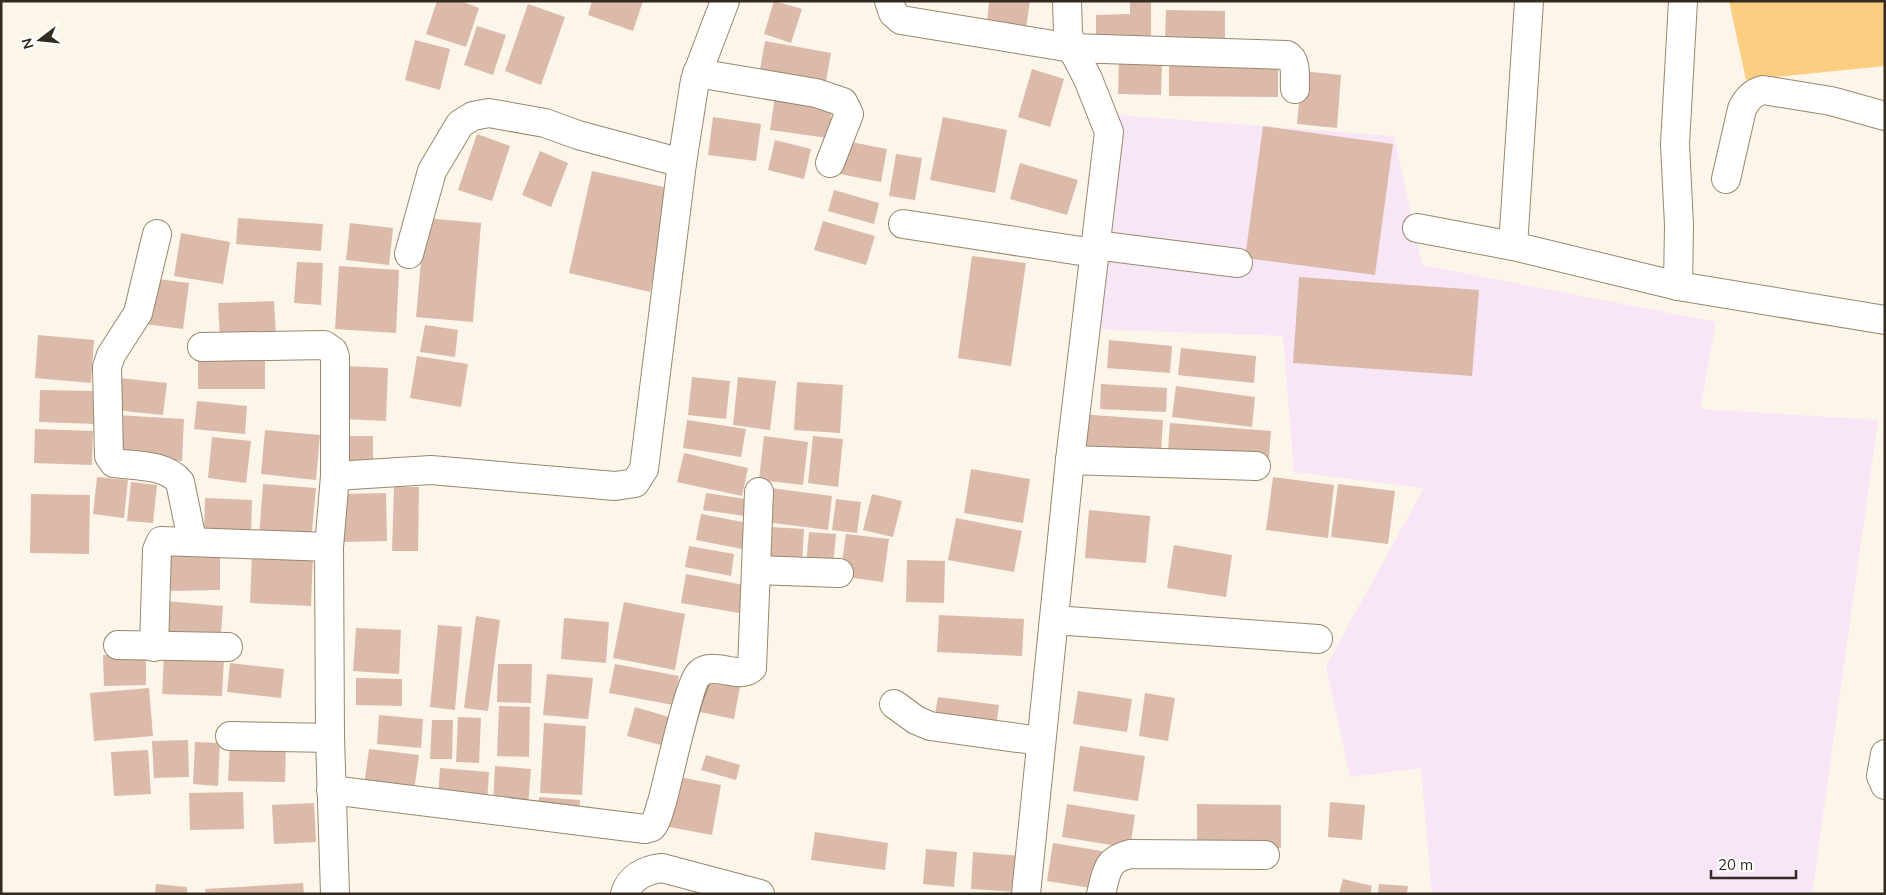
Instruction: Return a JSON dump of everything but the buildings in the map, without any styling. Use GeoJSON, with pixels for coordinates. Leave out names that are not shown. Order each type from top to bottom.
{"type":"FeatureCollection","features":[{"type":"Feature","properties":{"kind":"street"},"geometry":{"type":"LineString","coordinates":[[335,476],[431,470],[615,486],[636,483],[644,469],[682,163],[697,73],[725,1]]}},
{"type":"Feature","properties":{"kind":"street"},"geometry":{"type":"LineString","coordinates":[[888,1],[893,13],[901,20],[1072,48],[1287,55],[1291,57],[1294,64],[1295,89]]}},
{"type":"Feature","properties":{"kind":"street"},"geometry":{"type":"LineString","coordinates":[[1026,894],[1040,741],[1070,460],[1109,132],[1088,79],[1072,48],[1068,32],[1067,1]]}},
{"type":"Feature","properties":{"kind":"street"},"geometry":{"type":"LineString","coordinates":[[1513,246],[1529,1]]}},
{"type":"Feature","properties":{"kind":"street"},"geometry":{"type":"LineString","coordinates":[[1678,286],[1680,224],[1675,144],[1682,1]]}},
{"type":"Feature","properties":{"kind":"street"},"geometry":{"type":"LineString","coordinates":[[697,73],[816,93],[843,102],[849,114],[830,163]]}},
{"type":"Feature","properties":{"kind":"street"},"geometry":{"type":"LineString","coordinates":[[1726,179],[1742,109],[1747,99],[1756,92],[1763,90],[1831,101],[1885,116]]}},
{"type":"Feature","properties":{"kind":"street"},"geometry":{"type":"LineString","coordinates":[[409,254],[432,171],[460,124],[472,116],[489,113],[545,123],[578,136],[682,163]]}},
{"type":"Feature","properties":{"kind":"street"},"geometry":{"type":"LineString","coordinates":[[903,224],[1095,249],[1238,263]]}},
{"type":"Feature","properties":{"kind":"street"},"geometry":{"type":"LineString","coordinates":[[1417,228],[1513,246],[1678,286],[1885,320]]}},
{"type":"Feature","properties":{"kind":"street"},"geometry":{"type":"LineString","coordinates":[[157,234],[138,313],[111,355],[107,368],[109,456],[114,463],[163,470],[175,476],[180,482],[192,540]]}},
{"type":"Feature","properties":{"kind":"street"},"geometry":{"type":"LineString","coordinates":[[202,347],[324,345],[333,351],[336,363],[335,476],[329,547],[330,738],[335,894]]}},
{"type":"Feature","properties":{"kind":"street"},"geometry":{"type":"LineString","coordinates":[[1070,460],[1256,466]]}},
{"type":"Feature","properties":{"kind":"street"},"geometry":{"type":"LineString","coordinates":[[331,790],[645,829],[652,827],[671,772],[688,696],[697,676],[707,670],[744,672],[752,668],[758,570],[759,492]]}},
{"type":"Feature","properties":{"kind":"street"},"geometry":{"type":"LineString","coordinates":[[154,647],[157,547],[161,541],[192,540],[329,547]]}},
{"type":"Feature","properties":{"kind":"street"},"geometry":{"type":"LineString","coordinates":[[758,570],[839,572]]}},
{"type":"Feature","properties":{"kind":"street"},"geometry":{"type":"LineString","coordinates":[[1054,620],[1318,639]]}},
{"type":"Feature","properties":{"kind":"street"},"geometry":{"type":"LineString","coordinates":[[118,645],[228,647]]}},
{"type":"Feature","properties":{"kind":"street"},"geometry":{"type":"LineString","coordinates":[[894,704],[916,720],[930,726],[1040,741]]}},
{"type":"Feature","properties":{"kind":"street"},"geometry":{"type":"LineString","coordinates":[[230,736],[330,738]]}},
{"type":"Feature","properties":{"kind":"street"},"geometry":{"type":"LineString","coordinates":[[1885,754],[1881,776],[1885,785]]}},
{"type":"Feature","properties":{"kind":"street"},"geometry":{"type":"LineString","coordinates":[[1101,894],[1109,865],[1116,857],[1130,854],[1265,855]]}},
{"type":"Feature","properties":{"kind":"street"},"geometry":{"type":"LineString","coordinates":[[625,894],[627,886],[635,877],[652,869],[662,868],[760,894]]}},
{"type":"Feature","properties":{"kind":"shaded area"},"geometry":{"type":"Polygon","coordinates":[[[1729,1],[1885,1],[1885,66],[1746,80],[1729,1]]]}},
{"type":"Feature","properties":{"kind":"shaded area"},"geometry":{"type":"Polygon","coordinates":[[[1116,115],[1394,136],[1422,265],[1716,322],[1700,409],[1878,420],[1812,894],[1432,894],[1421,768],[1350,777],[1326,666],[1424,488],[1294,472],[1283,336],[1088,329],[1116,115]]]}}]}
